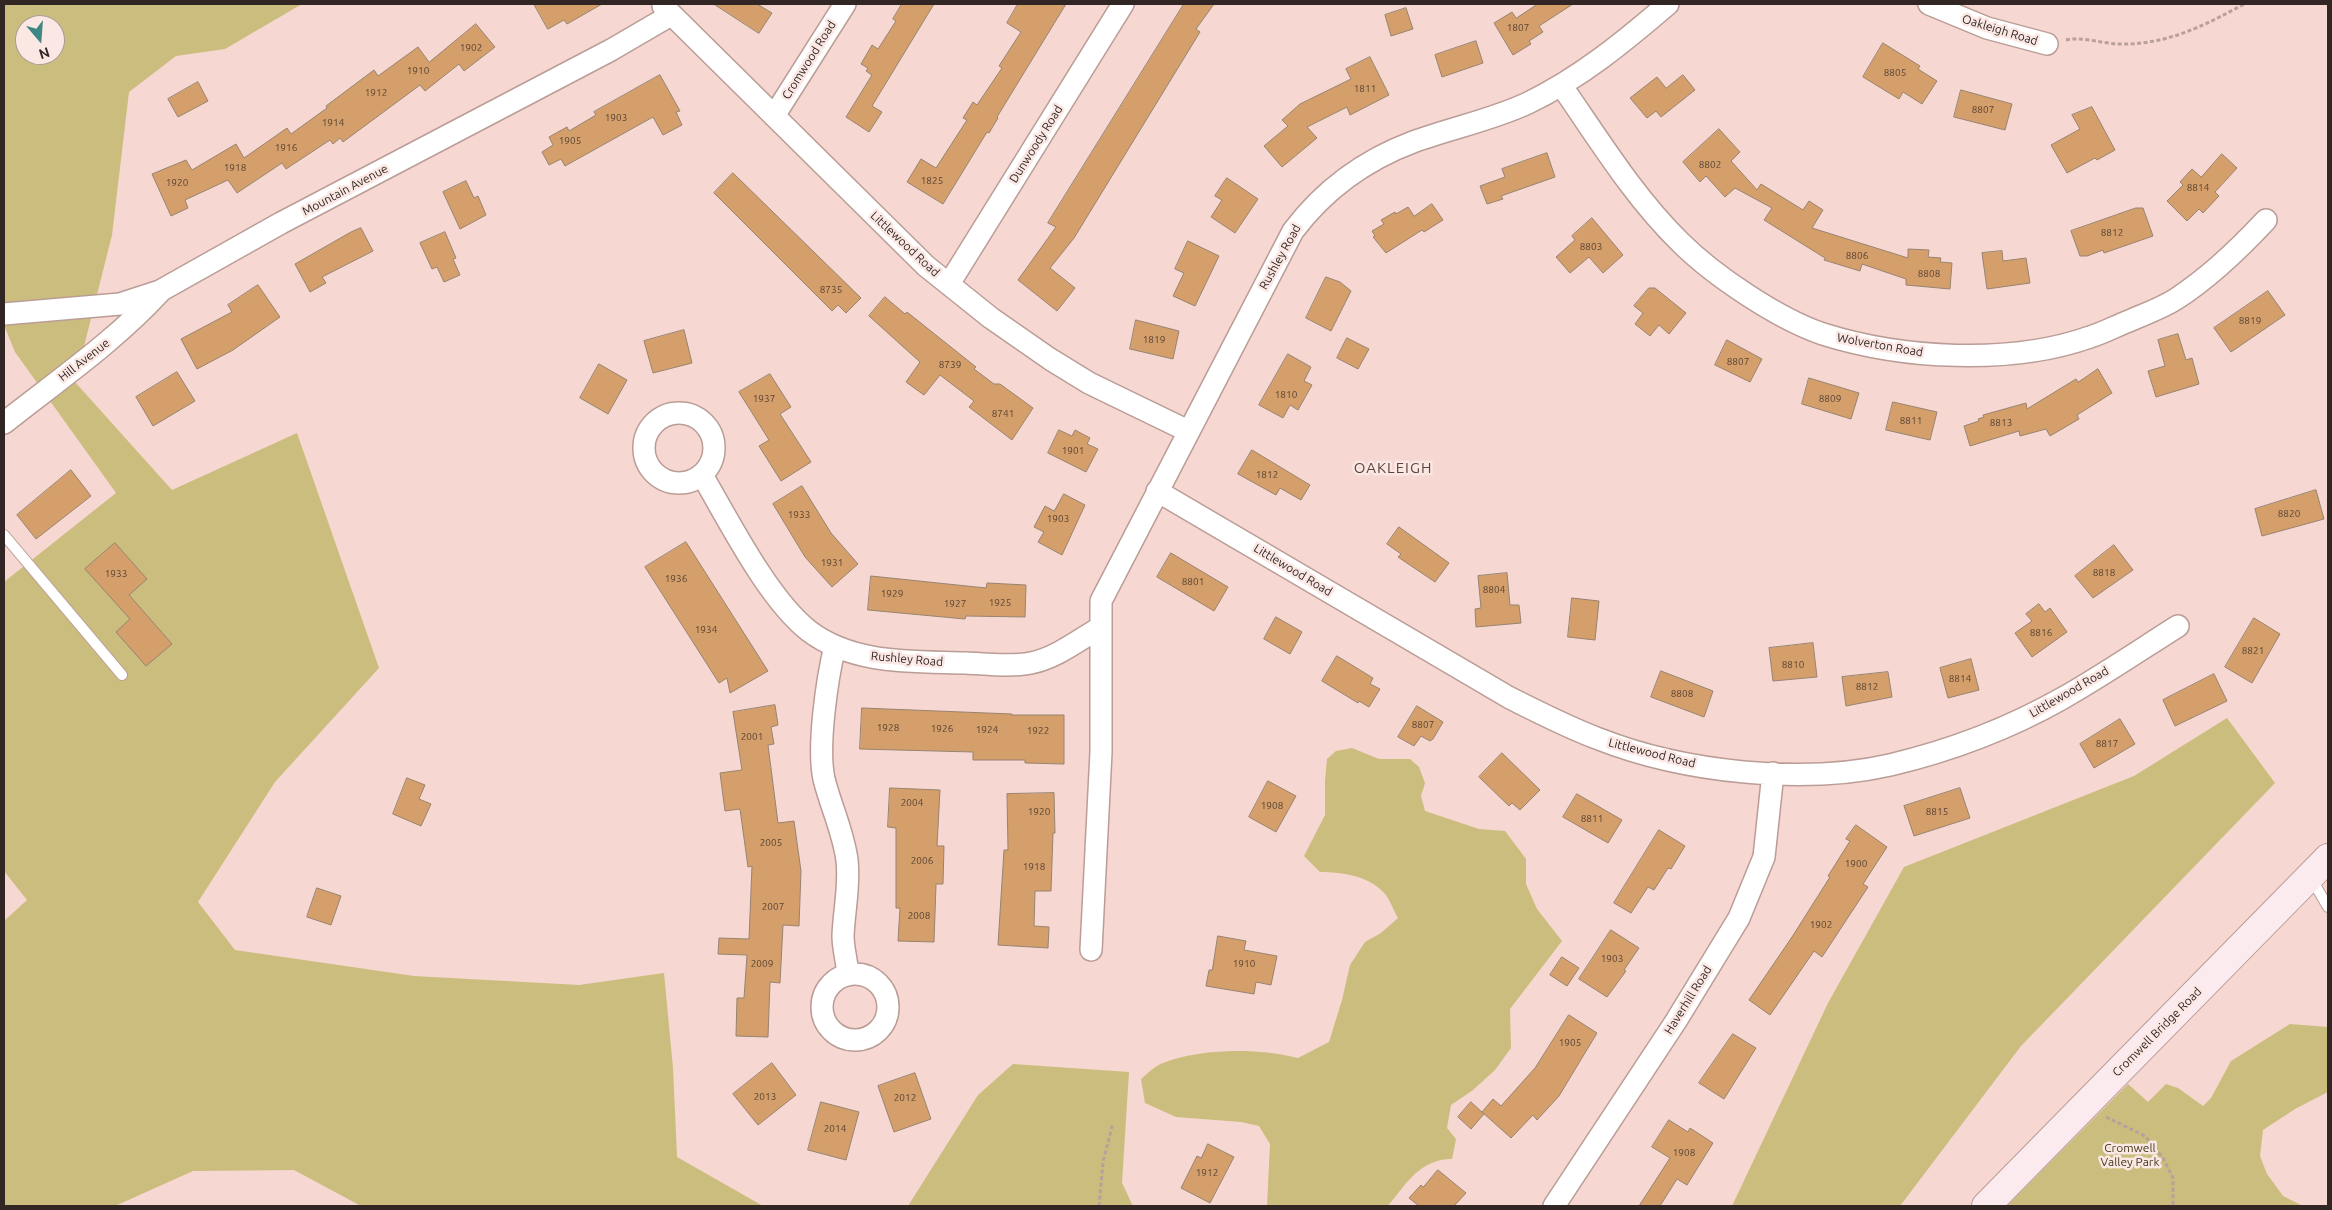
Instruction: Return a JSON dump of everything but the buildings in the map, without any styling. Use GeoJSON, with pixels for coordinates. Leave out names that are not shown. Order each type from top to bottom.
{"type":"FeatureCollection","features":[{"type":"Feature","properties":{"kind":"main road","name":"Cromwell Bridge Road"},"geometry":{"type":"LineString","coordinates":[[1986,1206],[2319,868]]}},
{"type":"Feature","properties":{"kind":"street","name":"Cromwood Road"},"geometry":{"type":"LineString","coordinates":[[774,116],[845,4]]}},
{"type":"Feature","properties":{"kind":"street","name":"Dunwoody Road"},"geometry":{"type":"LineString","coordinates":[[949,284],[1123,4]]}},
{"type":"Feature","properties":{"kind":"street","name":"Rushley Road"},"geometry":{"type":"LineString","coordinates":[[1091,950],[1101,752],[1101,601],[1292,230],[1308,210],[1328,191],[1388,152],[1528,103],[1561,85],[1601,59],[1668,4]]}},
{"type":"Feature","properties":{"kind":"street","name":"Oakleigh Road"},"geometry":{"type":"LineString","coordinates":[[1929,4],[1987,28],[2047,44]]}},
{"type":"Feature","properties":{"kind":"street","name":"Littlewood Road"},"geometry":{"type":"LineString","coordinates":[[666,9],[926,266],[991,318],[1089,383],[1188,431]]}},
{"type":"Feature","properties":{"kind":"street","name":"Mountain Avenue"},"geometry":{"type":"LineString","coordinates":[[4,314],[120,304],[160,291],[281,223],[611,50],[666,9]]}},
{"type":"Feature","properties":{"kind":"street","name":"Wolverton Road"},"geometry":{"type":"LineString","coordinates":[[1561,85],[1640,197],[1680,242],[1723,278],[1784,315],[1821,333],[1861,344],[1934,354],[1994,354],[2041,349],[2089,338],[2174,300],[2208,276],[2266,220]]}},
{"type":"Feature","properties":{"kind":"street","name":"Hill Avenue"},"geometry":{"type":"LineString","coordinates":[[4,423],[108,342],[136,317],[160,291]]}},
{"type":"Feature","properties":{"kind":"street","name":"Rushley Road"},"geometry":{"type":"LineString","coordinates":[[702,475],[770,586],[809,630],[835,646],[862,655],[890,660],[1001,664],[1031,663],[1059,653],[1101,627]]}},
{"type":"Feature","properties":{"kind":"street","name":"Littlewood Road"},"geometry":{"type":"LineString","coordinates":[[1158,491],[1510,698],[1557,722],[1601,740],[1652,756],[1736,772],[1840,772],[1889,765],[1942,750],[1985,734],[2062,698],[2178,626]]}},
{"type":"Feature","properties":{"kind":"street"},"geometry":{"type":"LineString","coordinates":[[835,646],[827,678],[822,756],[824,778],[842,830],[847,860],[849,891],[843,937],[848,974]]}},
{"type":"Feature","properties":{"kind":"street","name":"Haverhill Road"},"geometry":{"type":"LineString","coordinates":[[1554,1206],[1676,1021],[1739,918],[1764,857],[1773,773]]}},
{"type":"Feature","properties":{"kind":"lane"},"geometry":{"type":"LineString","coordinates":[[4,535],[122,675]]}},
{"type":"Feature","properties":{"kind":"lane"},"geometry":{"type":"LineString","coordinates":[[2319,868],[2328,907]]}},
{"type":"Feature","properties":{"kind":"path","name":"Oakleigh Road"},"geometry":{"type":"LineString","coordinates":[[2047,44],[2070,39],[2110,44],[2156,41],[2184,34],[2210,23],[2244,4]]}},
{"type":"Feature","properties":{"kind":"path"},"geometry":{"type":"LineString","coordinates":[[2089,1102],[2107,1118],[2145,1136],[2163,1158],[2173,1178],[2173,1206]]}},
{"type":"Feature","properties":{"kind":"path"},"geometry":{"type":"LineString","coordinates":[[1099,1206],[1103,1162],[1113,1123]]}},
{"type":"Feature","properties":{"kind":"green space"},"geometry":{"type":"Polygon","coordinates":[[[4,4],[302,4],[225,49],[176,56],[129,92],[112,235],[75,382],[172,490],[297,433],[379,668],[275,782],[198,902],[235,950],[414,976],[579,985],[664,973],[673,1068],[677,1157],[763,1206],[361,1206],[294,1170],[193,1171],[115,1206],[4,1206],[4,921],[27,900],[4,871],[4,582],[116,493],[15,352],[4,325],[4,4]]]}},
{"type":"Feature","properties":{"kind":"green space"},"geometry":{"type":"Polygon","coordinates":[[[2227,718],[2275,783],[2021,1046],[1900,1206],[1732,1206],[1828,1003],[1904,867],[2134,776],[2227,718]]]}},
{"type":"Feature","properties":{"kind":"green space"},"geometry":{"type":"Polygon","coordinates":[[[1352,748],[1379,759],[1410,759],[1419,767],[1425,783],[1421,796],[1425,811],[1479,829],[1505,831],[1526,859],[1526,884],[1537,909],[1562,941],[1510,1009],[1511,1048],[1495,1070],[1473,1090],[1451,1105],[1447,1128],[1456,1139],[1452,1159],[1431,1163],[1422,1168],[1408,1181],[1388,1206],[1267,1206],[1270,1144],[1259,1126],[1241,1122],[1176,1117],[1145,1103],[1141,1079],[1160,1064],[1195,1054],[1248,1051],[1266,1052],[1298,1058],[1329,1042],[1350,965],[1365,942],[1381,933],[1398,918],[1385,894],[1372,883],[1347,874],[1320,872],[1304,856],[1325,815],[1327,759],[1336,751],[1352,748]]]}},
{"type":"Feature","properties":{"kind":"green space","name":"Cromwell Valley Park"},"geometry":{"type":"Polygon","coordinates":[[[2290,1024],[2328,1027],[2328,1092],[2295,1109],[2263,1130],[2260,1156],[2267,1174],[2283,1196],[2303,1206],[2007,1206],[2128,1084],[2148,1102],[2166,1084],[2178,1088],[2203,1106],[2211,1098],[2231,1061],[2290,1024]]]}},
{"type":"Feature","properties":{"kind":"green space"},"geometry":{"type":"Polygon","coordinates":[[[1013,1064],[1129,1072],[1122,1183],[1133,1206],[908,1206],[978,1095],[1013,1064]]]}},
{"type":"Feature","properties":{"kind":"district","name":"OAKLEIGH"},"geometry":{"type":"Point","coordinates":[1393,468]}}]}
